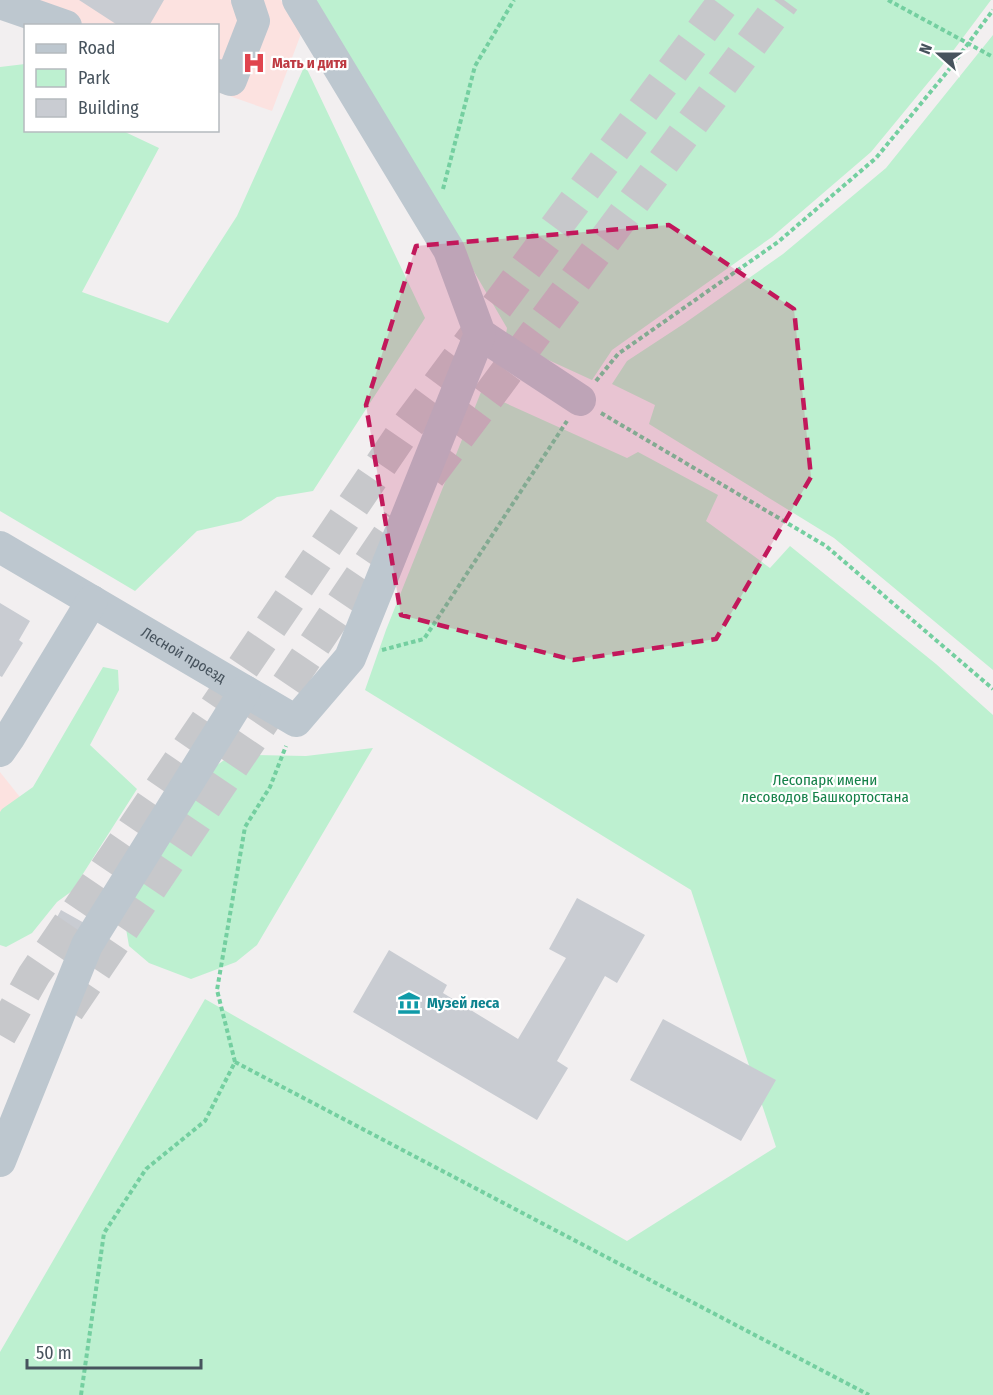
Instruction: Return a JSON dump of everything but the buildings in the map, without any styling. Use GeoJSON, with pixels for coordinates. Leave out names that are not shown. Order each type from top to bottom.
{"type":"FeatureCollection","features":[{"type":"Feature","properties":{"kind":"street"},"geometry":{"type":"LineString","coordinates":[[219,75],[231,80],[254,21],[247,0]]}},
{"type":"Feature","properties":{"kind":"street"},"geometry":{"type":"LineString","coordinates":[[298,0],[449,250],[480,334],[580,400]]}},
{"type":"Feature","properties":{"kind":"street"},"geometry":{"type":"LineString","coordinates":[[0,3],[60,24]]}},
{"type":"Feature","properties":{"kind":"street"},"geometry":{"type":"LineString","coordinates":[[296,721],[350,658],[480,334]]}},
{"type":"Feature","properties":{"kind":"street","name":"Лесной проезд"},"geometry":{"type":"LineString","coordinates":[[0,547],[296,721]]}},
{"type":"Feature","properties":{"kind":"street"},"geometry":{"type":"LineString","coordinates":[[0,749],[9,738],[92,601]]}},
{"type":"Feature","properties":{"kind":"street"},"geometry":{"type":"LineString","coordinates":[[0,1161],[87,945],[245,691]]}},
{"type":"Feature","properties":{"kind":"path"},"geometry":{"type":"LineString","coordinates":[[434,224],[475,66],[514,0]]}},
{"type":"Feature","properties":{"kind":"path"},"geometry":{"type":"LineString","coordinates":[[888,0],[993,57]]}},
{"type":"Feature","properties":{"kind":"path"},"geometry":{"type":"LineString","coordinates":[[350,658],[424,639],[580,400],[618,354],[778,242],[876,158],[947,72],[993,10]]}},
{"type":"Feature","properties":{"kind":"path"},"geometry":{"type":"LineString","coordinates":[[580,400],[826,546],[993,689]]}},
{"type":"Feature","properties":{"kind":"path"},"geometry":{"type":"LineString","coordinates":[[81,1395],[104,1233],[146,1169],[205,1121],[235,1062],[217,990],[245,827],[270,787],[296,721]]}},
{"type":"Feature","properties":{"kind":"path"},"geometry":{"type":"LineString","coordinates":[[235,1062],[869,1395]]}},
{"type":"Feature","properties":{"kind":"highlighted area"},"geometry":{"type":"Polygon","coordinates":[[[669,225],[794,309],[811,477],[716,639],[573,660],[401,615],[366,405],[416,246],[669,225]]]}},
{"type":"Feature","properties":{"kind":"shaded area","name":"Мать и дитя"},"geometry":{"type":"Polygon","coordinates":[[[0,0],[281,0],[301,34],[272,111],[219,92],[219,24],[34,24],[0,0]]]}},
{"type":"Feature","properties":{"kind":"shaded area"},"geometry":{"type":"Polygon","coordinates":[[[0,772],[31,811],[0,870],[0,772]]]}},
{"type":"Feature","properties":{"kind":"green space"},"geometry":{"type":"Polygon","coordinates":[[[315,0],[991,0],[941,67],[871,152],[772,237],[612,350],[592,380],[505,340],[507,328],[315,0]]]}},
{"type":"Feature","properties":{"kind":"green space"},"geometry":{"type":"Polygon","coordinates":[[[993,35],[993,670],[834,538],[649,424],[655,405],[612,384],[627,361],[783,254],[886,168],[993,35]]]}},
{"type":"Feature","properties":{"kind":"green space"},"geometry":{"type":"Polygon","coordinates":[[[24,64],[24,132],[125,132],[159,148],[82,292],[168,323],[237,216],[305,65],[425,318],[313,491],[277,497],[241,521],[197,531],[135,591],[0,511],[0,67],[24,64]]]}},
{"type":"Feature","properties":{"kind":"green space","name":"Лесопарк имени лесоводов Башкортостана"},"geometry":{"type":"Polygon","coordinates":[[[481,392],[627,458],[638,452],[718,495],[706,521],[770,568],[790,546],[936,664],[993,715],[993,1395],[0,1395],[0,1352],[205,999],[627,1241],[776,1147],[691,890],[365,690],[386,630],[481,392]]]}},
{"type":"Feature","properties":{"kind":"green space"},"geometry":{"type":"Polygon","coordinates":[[[103,667],[118,670],[119,690],[90,745],[137,789],[72,891],[57,902],[32,933],[6,947],[0,945],[0,812],[33,787],[103,667]]]}},
{"type":"Feature","properties":{"kind":"green space"},"geometry":{"type":"Polygon","coordinates":[[[373,748],[257,945],[236,962],[191,979],[149,963],[129,946],[123,911],[213,768],[227,758],[255,755],[306,756],[373,748]]]}},
{"type":"Feature","properties":{"kind":"tunnel"},"geometry":{"type":"LineString","coordinates":[[0,1035],[34,975],[401,435],[725,0]]}},
{"type":"Feature","properties":{"kind":"tunnel"},"geometry":{"type":"LineString","coordinates":[[429,476],[784,0]]}},
{"type":"Feature","properties":{"kind":"tunnel"},"geometry":{"type":"LineString","coordinates":[[68,1010],[398,521]]}},
{"type":"Feature","properties":{"kind":"place","name":"Мать и дитя"},"geometry":{"type":"Point","coordinates":[254,63]}},
{"type":"Feature","properties":{"kind":"place","name":"Музей леса"},"geometry":{"type":"Point","coordinates":[409,1003]}}]}
